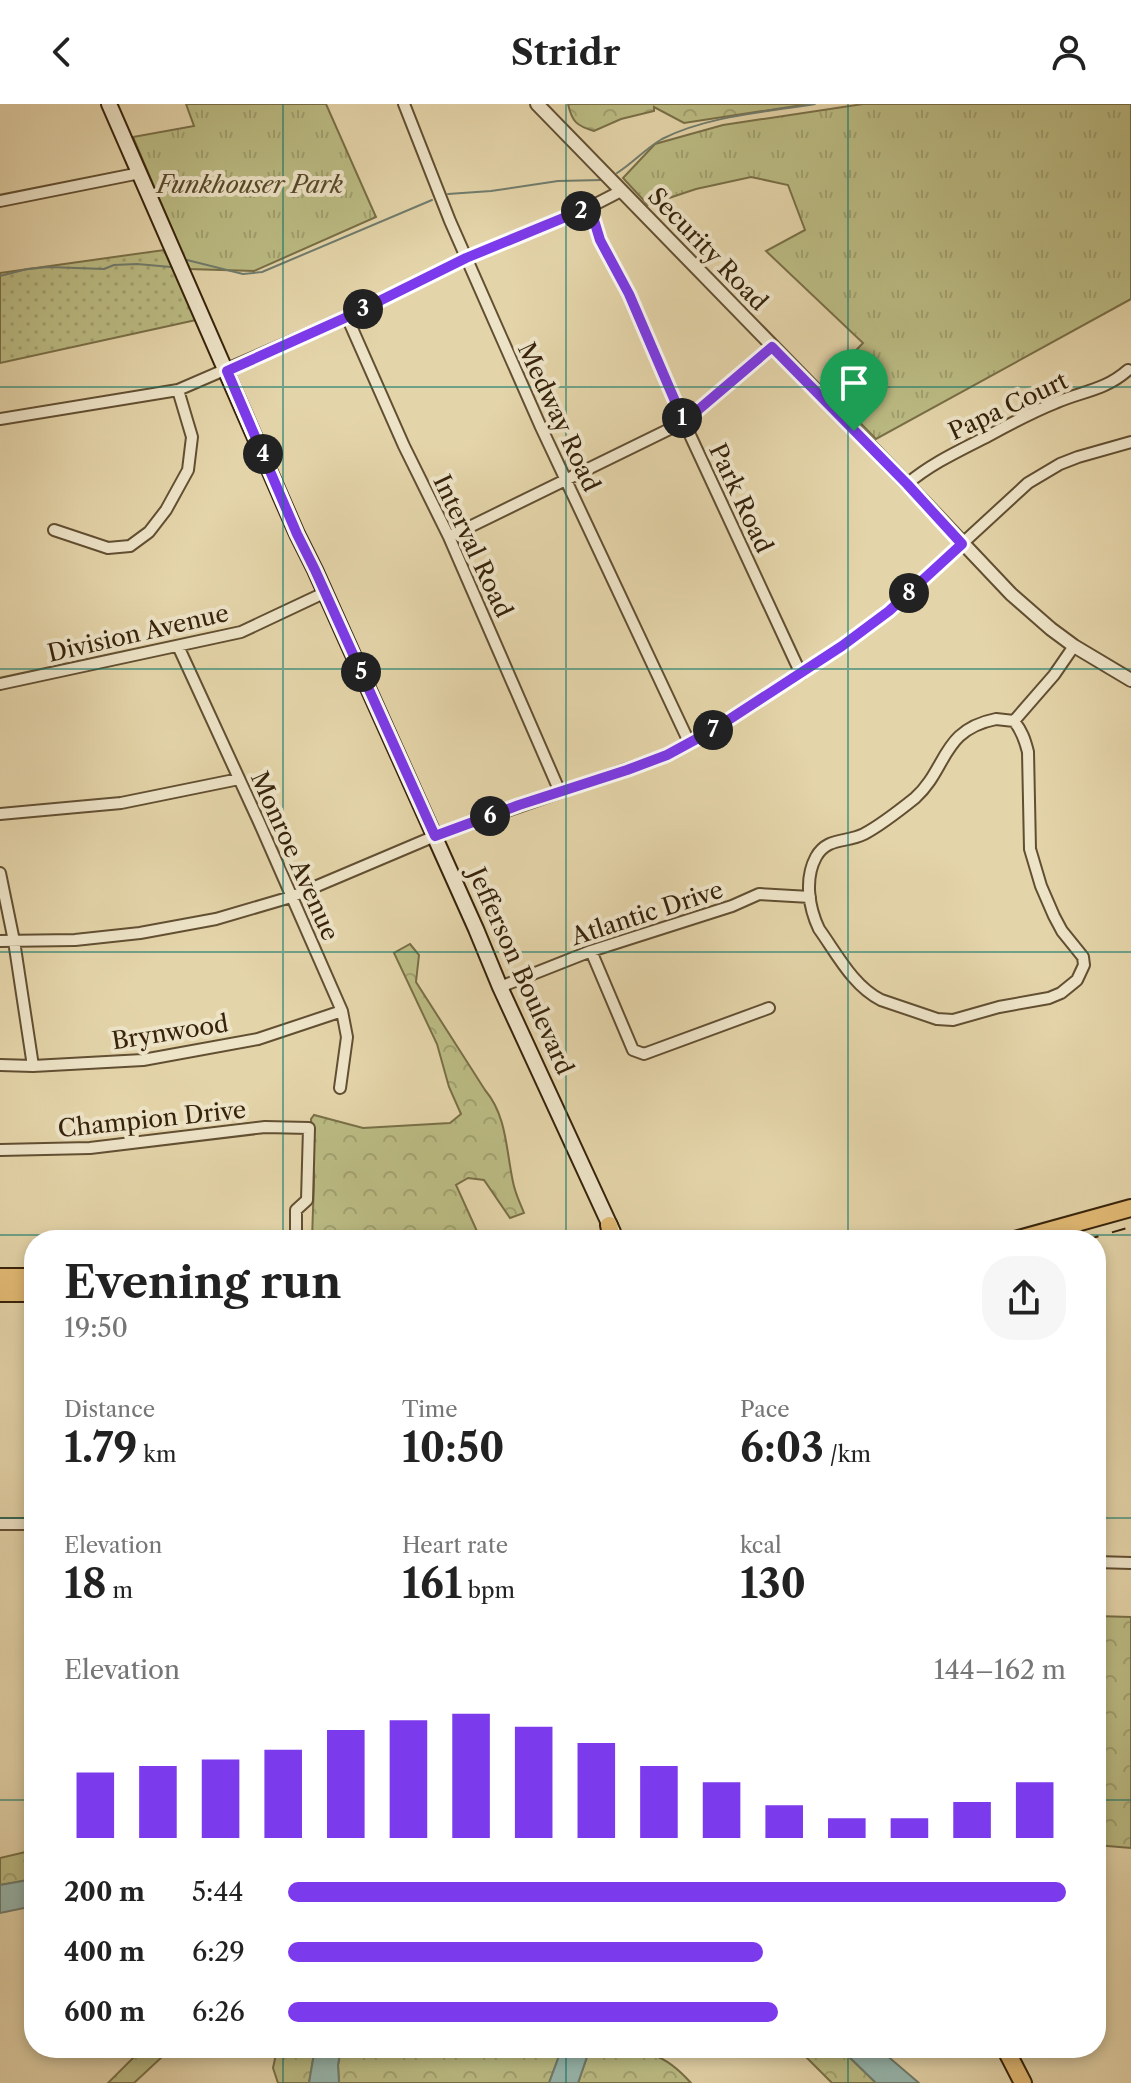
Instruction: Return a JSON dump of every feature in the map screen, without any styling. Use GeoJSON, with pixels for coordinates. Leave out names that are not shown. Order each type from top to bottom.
{"type":"FeatureCollection","features":[{"type":"Feature","properties":{"kind":"main road","name":"Jefferson Boulevard"},"geometry":{"type":"LineString","coordinates":[[109,104],[297,534],[326,592],[611,1230]]}},
{"type":"Feature","properties":{"kind":"main road"},"geometry":{"type":"LineString","coordinates":[[1051,1230],[1131,1208]]}},
{"type":"Feature","properties":{"kind":"main road"},"geometry":{"type":"LineString","coordinates":[[0,1277],[24,1277]]}},
{"type":"Feature","properties":{"kind":"main road"},"geometry":{"type":"LineString","coordinates":[[0,1293],[24,1293]]}},
{"type":"Feature","properties":{"kind":"main road"},"geometry":{"type":"LineString","coordinates":[[1010,2058],[1023,2083]]}},
{"type":"Feature","properties":{"kind":"street","name":"Medway Road"},"geometry":{"type":"LineString","coordinates":[[404,104],[466,258],[540,425],[689,742]]}},
{"type":"Feature","properties":{"kind":"street","name":"Security Road"},"geometry":{"type":"LineString","coordinates":[[537,104],[1029,611],[1074,646],[1129,675]]}},
{"type":"Feature","properties":{"kind":"street"},"geometry":{"type":"LineString","coordinates":[[0,201],[140,173]]}},
{"type":"Feature","properties":{"kind":"street"},"geometry":{"type":"LineString","coordinates":[[0,419],[178,390],[227,371],[347,317],[466,258],[621,191]]}},
{"type":"Feature","properties":{"kind":"street","name":"Park Road"},"geometry":{"type":"LineString","coordinates":[[590,207],[600,240],[629,294],[684,422],[801,674]]}},
{"type":"Feature","properties":{"kind":"street","name":"Interval Road"},"geometry":{"type":"LineString","coordinates":[[347,317],[404,446],[449,537],[560,792]]}},
{"type":"Feature","properties":{"kind":"street"},"geometry":{"type":"LineString","coordinates":[[449,537],[684,422],[772,347]]}},
{"type":"Feature","properties":{"kind":"street","name":"Papa Court"},"geometry":{"type":"LineString","coordinates":[[907,484],[931,465],[1040,409],[1103,387],[1128,370]]}},
{"type":"Feature","properties":{"kind":"street"},"geometry":{"type":"LineString","coordinates":[[54,530],[108,548],[130,546],[149,532],[166,510],[188,470],[192,437],[178,390]]}},
{"type":"Feature","properties":{"kind":"street"},"geometry":{"type":"LineString","coordinates":[[0,941],[75,940],[140,933],[216,919],[291,897],[435,836],[667,755],[713,730],[801,674],[889,611],[1013,496],[1044,473],[1078,457],[1131,442]]}},
{"type":"Feature","properties":{"kind":"street","name":"Division Avenue"},"geometry":{"type":"LineString","coordinates":[[0,684],[241,632],[326,592]]}},
{"type":"Feature","properties":{"kind":"street","name":"Monroe Avenue"},"geometry":{"type":"LineString","coordinates":[[178,646],[342,1011],[347,1037],[340,1088]]}},
{"type":"Feature","properties":{"kind":"street"},"geometry":{"type":"LineString","coordinates":[[1014,721],[1054,675],[1074,646]]}},
{"type":"Feature","properties":{"kind":"street"},"geometry":{"type":"LineString","coordinates":[[992,720],[1014,721],[1021,730],[1028,752],[1032,859],[1054,916],[1083,957],[1084,965],[1071,986],[1049,998],[953,1020],[937,1019],[871,995],[858,984],[819,929],[810,897],[811,867],[823,847],[865,833],[916,797],[933,776],[948,748],[963,733],[992,720]]}},
{"type":"Feature","properties":{"kind":"street"},"geometry":{"type":"LineString","coordinates":[[0,814],[121,803],[239,779]]}},
{"type":"Feature","properties":{"kind":"street"},"geometry":{"type":"LineString","coordinates":[[0,873],[33,1066]]}},
{"type":"Feature","properties":{"kind":"street","name":"Atlantic Drive"},"geometry":{"type":"LineString","coordinates":[[500,987],[591,951],[732,906],[759,894],[810,897]]}},
{"type":"Feature","properties":{"kind":"street"},"geometry":{"type":"LineString","coordinates":[[591,951],[633,1050],[644,1054],[769,1008]]}},
{"type":"Feature","properties":{"kind":"street","name":"Brynwood"},"geometry":{"type":"LineString","coordinates":[[0,1065],[143,1060],[258,1039],[342,1011]]}},
{"type":"Feature","properties":{"kind":"street","name":"Champion Drive"},"geometry":{"type":"LineString","coordinates":[[0,1150],[90,1148],[265,1127],[309,1128],[307,1200],[296,1210],[296,1230]]}},
{"type":"Feature","properties":{"kind":"street"},"geometry":{"type":"LineString","coordinates":[[0,1524],[24,1524]]}},
{"type":"Feature","properties":{"kind":"street"},"geometry":{"type":"LineString","coordinates":[[1106,1562],[1131,1563]]}},
{"type":"Feature","properties":{"kind":"green space","name":"Funkhouser Park"},"geometry":{"type":"Polygon","coordinates":[[[186,104],[326,104],[376,217],[254,271],[189,269],[133,137],[194,126],[186,104]]]}},
{"type":"Feature","properties":{"kind":"green space"},"geometry":{"type":"Polygon","coordinates":[[[568,104],[809,104],[684,123],[654,107],[654,111],[621,119],[594,131],[576,122],[568,104]]]}},
{"type":"Feature","properties":{"kind":"green space"},"geometry":{"type":"Polygon","coordinates":[[[863,104],[1131,104],[1131,299],[876,439],[823,385],[863,343],[766,251],[805,230],[788,185],[751,177],[696,189],[648,205],[623,178],[655,144],[723,125],[863,104]]]}},
{"type":"Feature","properties":{"kind":"green space"},"geometry":{"type":"Polygon","coordinates":[[[164,250],[196,320],[0,363],[0,273],[164,250]]]}},
{"type":"Feature","properties":{"kind":"green space"},"geometry":{"type":"Polygon","coordinates":[[[410,944],[419,955],[416,982],[498,1111],[514,1186],[524,1213],[510,1218],[484,1180],[468,1178],[456,1185],[476,1230],[312,1230],[311,1119],[314,1115],[363,1128],[450,1123],[461,1114],[449,1087],[437,1044],[394,953],[410,944]]]}},
{"type":"Feature","properties":{"kind":"green space"},"geometry":{"type":"Polygon","coordinates":[[[1106,1616],[1131,1617],[1131,1848],[1106,1846],[1106,1616]]]}},
{"type":"Feature","properties":{"kind":"green space"},"geometry":{"type":"Polygon","coordinates":[[[24,1852],[24,1881],[0,1885],[0,1858],[24,1852]]]}},
{"type":"Feature","properties":{"kind":"green space"},"geometry":{"type":"Polygon","coordinates":[[[133,2058],[161,2058],[134,2083],[108,2083],[133,2058]]]}},
{"type":"Feature","properties":{"kind":"green space"},"geometry":{"type":"Polygon","coordinates":[[[275,2058],[313,2058],[309,2083],[278,2083],[273,2068],[275,2058]]]}},
{"type":"Feature","properties":{"kind":"green space"},"geometry":{"type":"Polygon","coordinates":[[[339,2058],[558,2058],[549,2083],[339,2083],[339,2058]]]}},
{"type":"Feature","properties":{"kind":"green space"},"geometry":{"type":"Polygon","coordinates":[[[587,2058],[659,2058],[673,2065],[691,2083],[578,2083],[587,2058]]]}},
{"type":"Feature","properties":{"kind":"green space"},"geometry":{"type":"Polygon","coordinates":[[[807,2058],[850,2058],[876,2083],[832,2083],[807,2058]]]}},
{"type":"Feature","properties":{"kind":"water"},"geometry":{"type":"Polygon","coordinates":[[[24,1881],[24,1908],[0,1913],[0,1885],[24,1881]]]}},
{"type":"Feature","properties":{"kind":"water"},"geometry":{"type":"Polygon","coordinates":[[[313,2058],[339,2058],[339,2083],[309,2083],[313,2058]]]}},
{"type":"Feature","properties":{"kind":"water"},"geometry":{"type":"Polygon","coordinates":[[[558,2058],[587,2058],[578,2083],[549,2083],[558,2058]]]}},
{"type":"Feature","properties":{"kind":"water"},"geometry":{"type":"Polygon","coordinates":[[[850,2058],[890,2058],[919,2083],[876,2083],[850,2058]]]}},
{"type":"Feature","properties":{"kind":"waterway"},"geometry":{"type":"LineString","coordinates":[[617,173],[656,143],[679,131],[737,116],[815,104]]}},
{"type":"Feature","properties":{"kind":"waterway"},"geometry":{"type":"LineString","coordinates":[[448,194],[558,181],[602,180]]}},
{"type":"Feature","properties":{"kind":"waterway"},"geometry":{"type":"LineString","coordinates":[[187,260],[243,274],[262,272],[432,200]]}},
{"type":"Feature","properties":{"kind":"waterway"},"geometry":{"type":"LineString","coordinates":[[0,276],[48,267],[104,269],[114,265],[137,264],[171,267]]}},
{"type":"Feature","properties":{"kind":"railway"},"geometry":{"type":"LineString","coordinates":[[1106,1234],[1131,1227]]}},
{"type":"Feature","properties":{"kind":"route"},"geometry":{"type":"LineString","coordinates":[[590,207],[600,240],[629,294],[684,422],[772,347],[854,431],[962,544],[943,563],[889,611],[842,646],[763,699],[667,755],[435,836],[297,534],[227,371],[347,317],[466,258],[590,207]]}}]}
